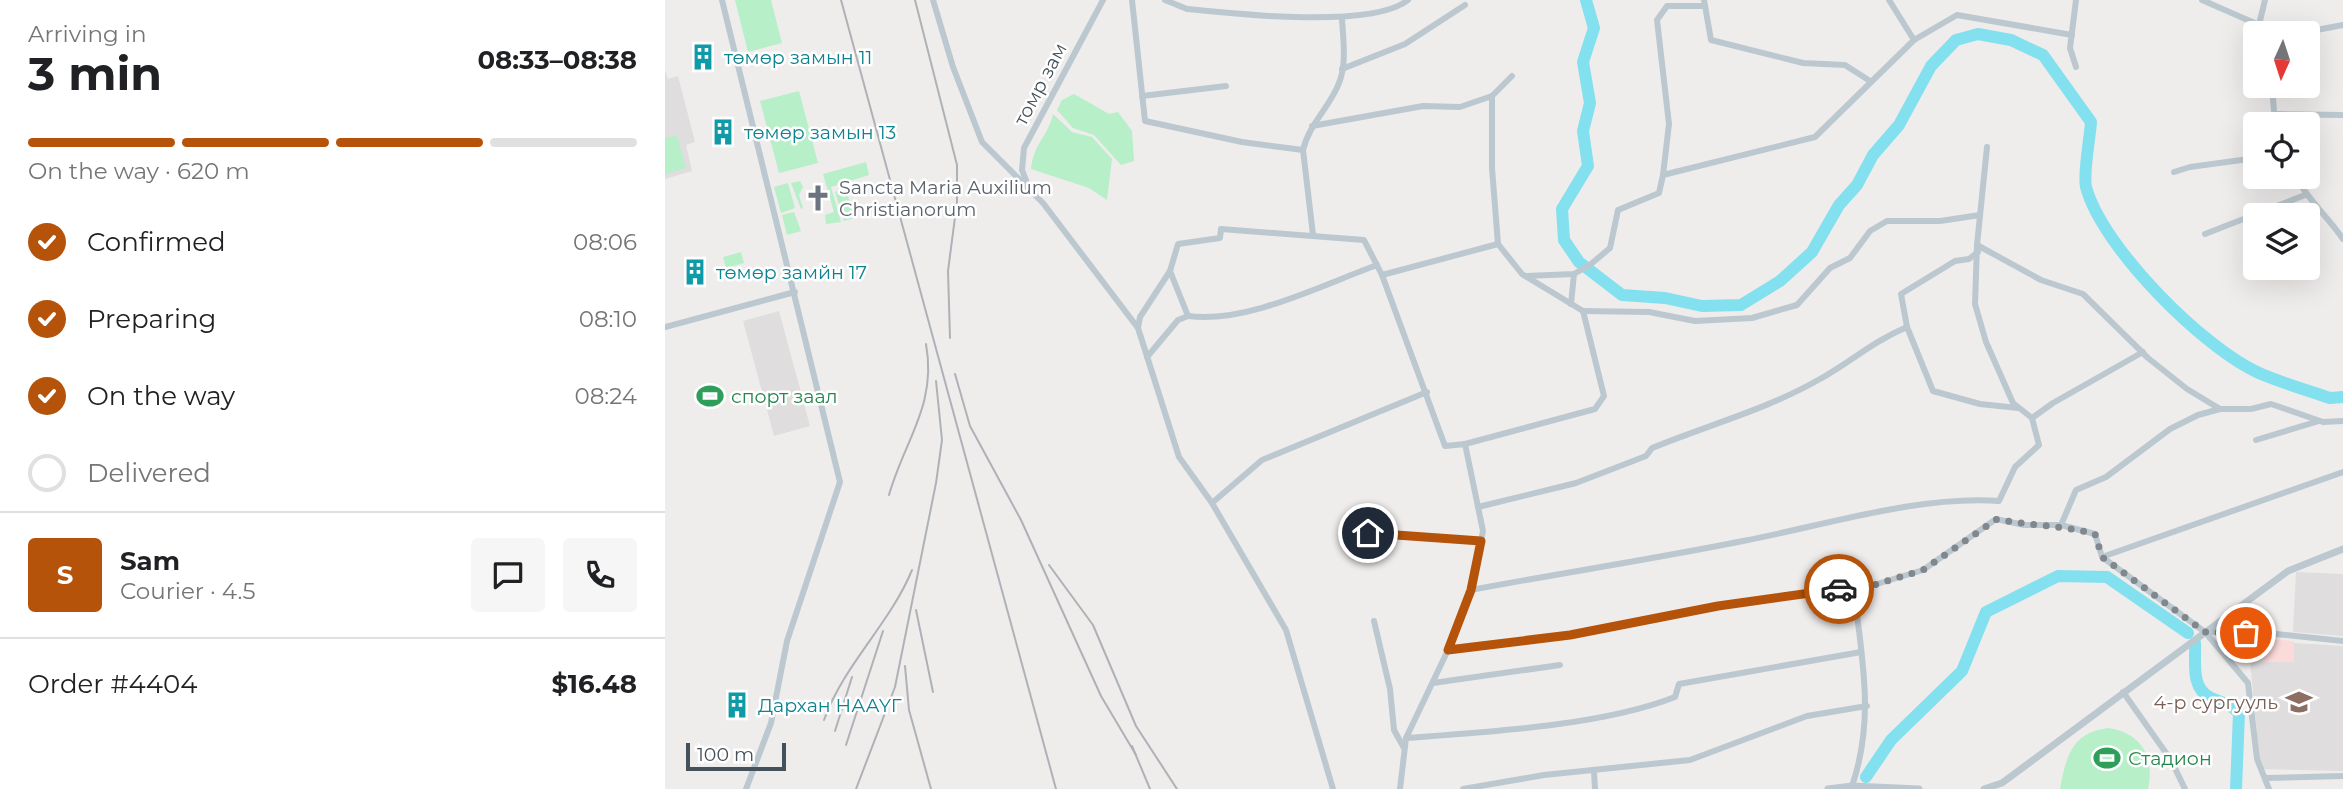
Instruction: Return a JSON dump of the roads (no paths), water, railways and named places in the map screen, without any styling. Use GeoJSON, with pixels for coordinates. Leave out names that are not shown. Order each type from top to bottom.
{"type":"FeatureCollection","features":[{"type":"Feature","properties":{"kind":"street"},"geometry":{"type":"LineString","coordinates":[[722,0],[840,482],[787,641],[771,723],[746,789]]}},
{"type":"Feature","properties":{"kind":"street"},"geometry":{"type":"LineString","coordinates":[[933,0],[953,67],[982,142],[1028,185],[1138,328],[1179,457],[1212,503],[1286,630],[1333,789]]}},
{"type":"Feature","properties":{"kind":"street","name":"томр зам"},"geometry":{"type":"LineString","coordinates":[[1028,185],[1022,170],[1024,148],[1103,0]]}},
{"type":"Feature","properties":{"kind":"street"},"geometry":{"type":"LineString","coordinates":[[1132,0],[1145,121],[1242,142],[1303,150]]}},
{"type":"Feature","properties":{"kind":"street"},"geometry":{"type":"LineString","coordinates":[[1165,0],[1187,9],[1342,18],[1382,13],[1408,0]]}},
{"type":"Feature","properties":{"kind":"street"},"geometry":{"type":"LineString","coordinates":[[1889,0],[1914,40]]}},
{"type":"Feature","properties":{"kind":"street"},"geometry":{"type":"LineString","coordinates":[[2075,0],[2070,48],[2076,67]]}},
{"type":"Feature","properties":{"kind":"street"},"geometry":{"type":"LineString","coordinates":[[2202,0],[2250,21]]}},
{"type":"Feature","properties":{"kind":"street"},"geometry":{"type":"LineString","coordinates":[[2260,21],[2265,0]]}},
{"type":"Feature","properties":{"kind":"street"},"geometry":{"type":"LineString","coordinates":[[1527,276],[1574,274],[1610,248],[1618,210],[1659,193],[1669,124],[1657,20],[1667,6],[1704,3],[1711,40],[1803,63],[1845,65],[1870,81]]}},
{"type":"Feature","properties":{"kind":"street"},"geometry":{"type":"LineString","coordinates":[[1342,69],[1405,44],[1465,5]]}},
{"type":"Feature","properties":{"kind":"street"},"geometry":{"type":"LineString","coordinates":[[1663,175],[1815,137],[1914,40],[1957,15],[2072,35]]}},
{"type":"Feature","properties":{"kind":"street"},"geometry":{"type":"LineString","coordinates":[[1313,235],[1303,150],[1312,126],[1339,84],[1342,69],[1342,18]]}},
{"type":"Feature","properties":{"kind":"street"},"geometry":{"type":"LineString","coordinates":[[2321,29],[2343,25]]}},
{"type":"Feature","properties":{"kind":"street"},"geometry":{"type":"LineString","coordinates":[[1312,126],[1423,106],[1460,107],[1492,96],[1512,76]]}},
{"type":"Feature","properties":{"kind":"street"},"geometry":{"type":"LineString","coordinates":[[1142,96],[1227,86]]}},
{"type":"Feature","properties":{"kind":"street"},"geometry":{"type":"LineString","coordinates":[[1492,96],[1492,168],[1498,244],[1527,276],[1583,311],[1649,312],[1695,321],[1752,318],[1797,304],[1830,268],[1850,257],[1870,231],[1887,220],[1940,221],[1980,215]]}},
{"type":"Feature","properties":{"kind":"street"},"geometry":{"type":"LineString","coordinates":[[2320,115],[2343,115]]}},
{"type":"Feature","properties":{"kind":"street"},"geometry":{"type":"LineString","coordinates":[[1471,590],[1743,541],[1874,513],[1972,499],[1999,501],[2015,467],[2039,445],[2032,418],[2014,403],[1986,342],[1975,304],[1977,249],[1987,147]]}},
{"type":"Feature","properties":{"kind":"street"},"geometry":{"type":"LineString","coordinates":[[2174,172],[2190,167],[2243,160]]}},
{"type":"Feature","properties":{"kind":"street"},"geometry":{"type":"LineString","coordinates":[[2302,189],[2342,236]]}},
{"type":"Feature","properties":{"kind":"street"},"geometry":{"type":"LineString","coordinates":[[2205,234],[2305,195]]}},
{"type":"Feature","properties":{"kind":"street"},"geometry":{"type":"LineString","coordinates":[[1138,328],[1140,317],[1170,271],[1178,244],[1220,239],[1221,229],[1364,240],[1381,275],[1445,446],[1465,444],[1595,409],[1604,396],[1583,311]]}},
{"type":"Feature","properties":{"kind":"street"},"geometry":{"type":"LineString","coordinates":[[1381,275],[1498,244]]}},
{"type":"Feature","properties":{"kind":"street"},"geometry":{"type":"LineString","coordinates":[[1977,249],[1969,259],[1955,261],[1901,294],[1907,327],[1933,390],[1980,404],[2020,408]]}},
{"type":"Feature","properties":{"kind":"street"},"geometry":{"type":"LineString","coordinates":[[1977,249],[2041,280],[2083,294],[2143,352],[2187,389],[2220,409]]}},
{"type":"Feature","properties":{"kind":"street"},"geometry":{"type":"LineString","coordinates":[[1147,357],[1178,320],[1188,316],[1212,319],[1260,307],[1377,265]]}},
{"type":"Feature","properties":{"kind":"street"},"geometry":{"type":"LineString","coordinates":[[1170,271],[1188,316]]}},
{"type":"Feature","properties":{"kind":"street"},"geometry":{"type":"LineString","coordinates":[[1571,304],[1574,274]]}},
{"type":"Feature","properties":{"kind":"street"},"geometry":{"type":"LineString","coordinates":[[665,327],[795,292]]}},
{"type":"Feature","properties":{"kind":"street"},"geometry":{"type":"LineString","coordinates":[[1478,507],[1576,483],[1646,456],[1653,448],[1712,423],[1757,409],[1822,378],[1877,340],[1907,327]]}},
{"type":"Feature","properties":{"kind":"street"},"geometry":{"type":"LineString","coordinates":[[2032,418],[2053,403],[2143,352]]}},
{"type":"Feature","properties":{"kind":"street"},"geometry":{"type":"LineString","coordinates":[[1212,503],[1262,460],[1427,392]]}},
{"type":"Feature","properties":{"kind":"street"},"geometry":{"type":"LineString","coordinates":[[2061,525],[2076,490],[2106,477],[2170,429],[2198,415],[2220,409],[2251,409],[2271,404],[2321,421]]}},
{"type":"Feature","properties":{"kind":"street"},"geometry":{"type":"LineString","coordinates":[[2256,440],[2321,421],[2343,421]]}},
{"type":"Feature","properties":{"kind":"street"},"geometry":{"type":"LineString","coordinates":[[1400,789],[1406,738],[1448,650],[1471,590],[1483,531],[1465,444]]}},
{"type":"Feature","properties":{"kind":"street"},"geometry":{"type":"LineString","coordinates":[[2102,557],[2343,472]]}},
{"type":"Feature","properties":{"kind":"street"},"geometry":{"type":"LineString","coordinates":[[1448,650],[1570,635],[1718,606],[1844,588],[1854,591],[1923,570],[1997,519],[2024,525],[2061,525],[2095,534],[2102,557],[2205,632],[2248,683],[2256,759],[2269,789]]}},
{"type":"Feature","properties":{"kind":"street"},"geometry":{"type":"LineString","coordinates":[[1368,533],[1481,541]]}},
{"type":"Feature","properties":{"kind":"street"},"geometry":{"type":"LineString","coordinates":[[1984,789],[2002,783],[2288,571],[2343,549]]}},
{"type":"Feature","properties":{"kind":"street"},"geometry":{"type":"LineString","coordinates":[[1852,786],[1863,752],[1867,706],[1854,591]]}},
{"type":"Feature","properties":{"kind":"street"},"geometry":{"type":"LineString","coordinates":[[1374,621],[1390,689],[1394,730],[1406,750]]}},
{"type":"Feature","properties":{"kind":"street"},"geometry":{"type":"LineString","coordinates":[[2205,632],[2267,633],[2343,641]]}},
{"type":"Feature","properties":{"kind":"street"},"geometry":{"type":"LineString","coordinates":[[1406,738],[1477,733],[1622,713],[1675,697],[1679,684],[1861,652]]}},
{"type":"Feature","properties":{"kind":"street"},"geometry":{"type":"LineString","coordinates":[[1433,682],[1560,665]]}},
{"type":"Feature","properties":{"kind":"street"},"geometry":{"type":"LineString","coordinates":[[2123,692],[2171,760],[2185,789]]}},
{"type":"Feature","properties":{"kind":"street"},"geometry":{"type":"LineString","coordinates":[[1463,789],[1544,775],[1594,772],[1690,760],[1713,754],[1807,716],[1867,706]]}},
{"type":"Feature","properties":{"kind":"street"},"geometry":{"type":"LineString","coordinates":[[1594,772],[1595,789]]}},
{"type":"Feature","properties":{"kind":"street"},"geometry":{"type":"LineString","coordinates":[[2266,778],[2343,776]]}},
{"type":"Feature","properties":{"kind":"street"},"geometry":{"type":"LineString","coordinates":[[1828,789],[1852,786],[1919,789]]}},
{"type":"Feature","properties":{"kind":"waterway"},"geometry":{"type":"LineString","coordinates":[[1586,0],[1594,28],[1583,62],[1590,103],[1583,131],[1588,166],[1562,209],[1564,240],[1579,262],[1622,295],[1665,298],[1702,306],[1741,305],[1780,281],[1812,252],[1839,205],[1857,185],[1873,155],[1899,125],[1931,66],[1956,40],[1978,34],[2011,40],[2043,55],[2091,122],[2086,187],[2112,238],[2157,293],[2211,342],[2259,373],[2330,398],[2343,397]]}},
{"type":"Feature","properties":{"kind":"waterway"},"geometry":{"type":"LineString","coordinates":[[1866,777],[1891,740],[1962,671],[1986,612],[2058,576],[2107,577],[2188,633]]}},
{"type":"Feature","properties":{"kind":"waterway"},"geometry":{"type":"LineString","coordinates":[[2195,643],[2195,674],[2200,688],[2204,694],[2229,705],[2239,713],[2236,789]]}},
{"type":"Feature","properties":{"kind":"railway"},"geometry":{"type":"LineString","coordinates":[[841,0],[1056,789]]}},
{"type":"Feature","properties":{"kind":"railway"},"geometry":{"type":"LineString","coordinates":[[915,0],[957,165],[957,202],[948,271],[950,338]]}},
{"type":"Feature","properties":{"kind":"railway"},"geometry":{"type":"LineString","coordinates":[[889,495],[923,404],[928,366],[926,344]]}},
{"type":"Feature","properties":{"kind":"railway"},"geometry":{"type":"LineString","coordinates":[[955,374],[970,426],[1021,520],[1101,696],[1136,755]]}},
{"type":"Feature","properties":{"kind":"railway"},"geometry":{"type":"LineString","coordinates":[[856,789],[895,687],[936,483],[942,440],[936,381]]}},
{"type":"Feature","properties":{"kind":"railway"},"geometry":{"type":"LineString","coordinates":[[1049,565],[1093,625],[1136,726],[1177,789]]}},
{"type":"Feature","properties":{"kind":"railway"},"geometry":{"type":"LineString","coordinates":[[824,720],[843,681],[892,608],[912,570]]}},
{"type":"Feature","properties":{"kind":"railway"},"geometry":{"type":"LineString","coordinates":[[916,610],[933,692]]}},
{"type":"Feature","properties":{"kind":"railway"},"geometry":{"type":"LineString","coordinates":[[846,745],[883,631]]}},
{"type":"Feature","properties":{"kind":"railway"},"geometry":{"type":"LineString","coordinates":[[905,666],[909,710],[931,789]]}},
{"type":"Feature","properties":{"kind":"railway"},"geometry":{"type":"LineString","coordinates":[[835,731],[852,677]]}},
{"type":"Feature","properties":{"kind":"railway"},"geometry":{"type":"LineString","coordinates":[[1132,746],[1150,789]]}},
{"type":"Feature","properties":{"kind":"place","name":"төмөр замын 11"},"geometry":{"type":"Point","coordinates":[703,57]}},
{"type":"Feature","properties":{"kind":"place","name":"төмөр замын 13"},"geometry":{"type":"Point","coordinates":[723,132]}},
{"type":"Feature","properties":{"kind":"place","name":"Sancta Maria Auxilium Christianorum"},"geometry":{"type":"Point","coordinates":[818,198]}},
{"type":"Feature","properties":{"kind":"place","name":"төмөр замйн 17"},"geometry":{"type":"Point","coordinates":[695,272]}},
{"type":"Feature","properties":{"kind":"place","name":"спорт заал"},"geometry":{"type":"Point","coordinates":[710,396]}},
{"type":"Feature","properties":{"kind":"place","name":"4-р сургууль"},"geometry":{"type":"Point","coordinates":[2299,702]}},
{"type":"Feature","properties":{"kind":"place","name":"Дархан НААҮГ"},"geometry":{"type":"Point","coordinates":[737,705]}},
{"type":"Feature","properties":{"kind":"place","name":"Стадион"},"geometry":{"type":"Point","coordinates":[2107,758]}}]}
